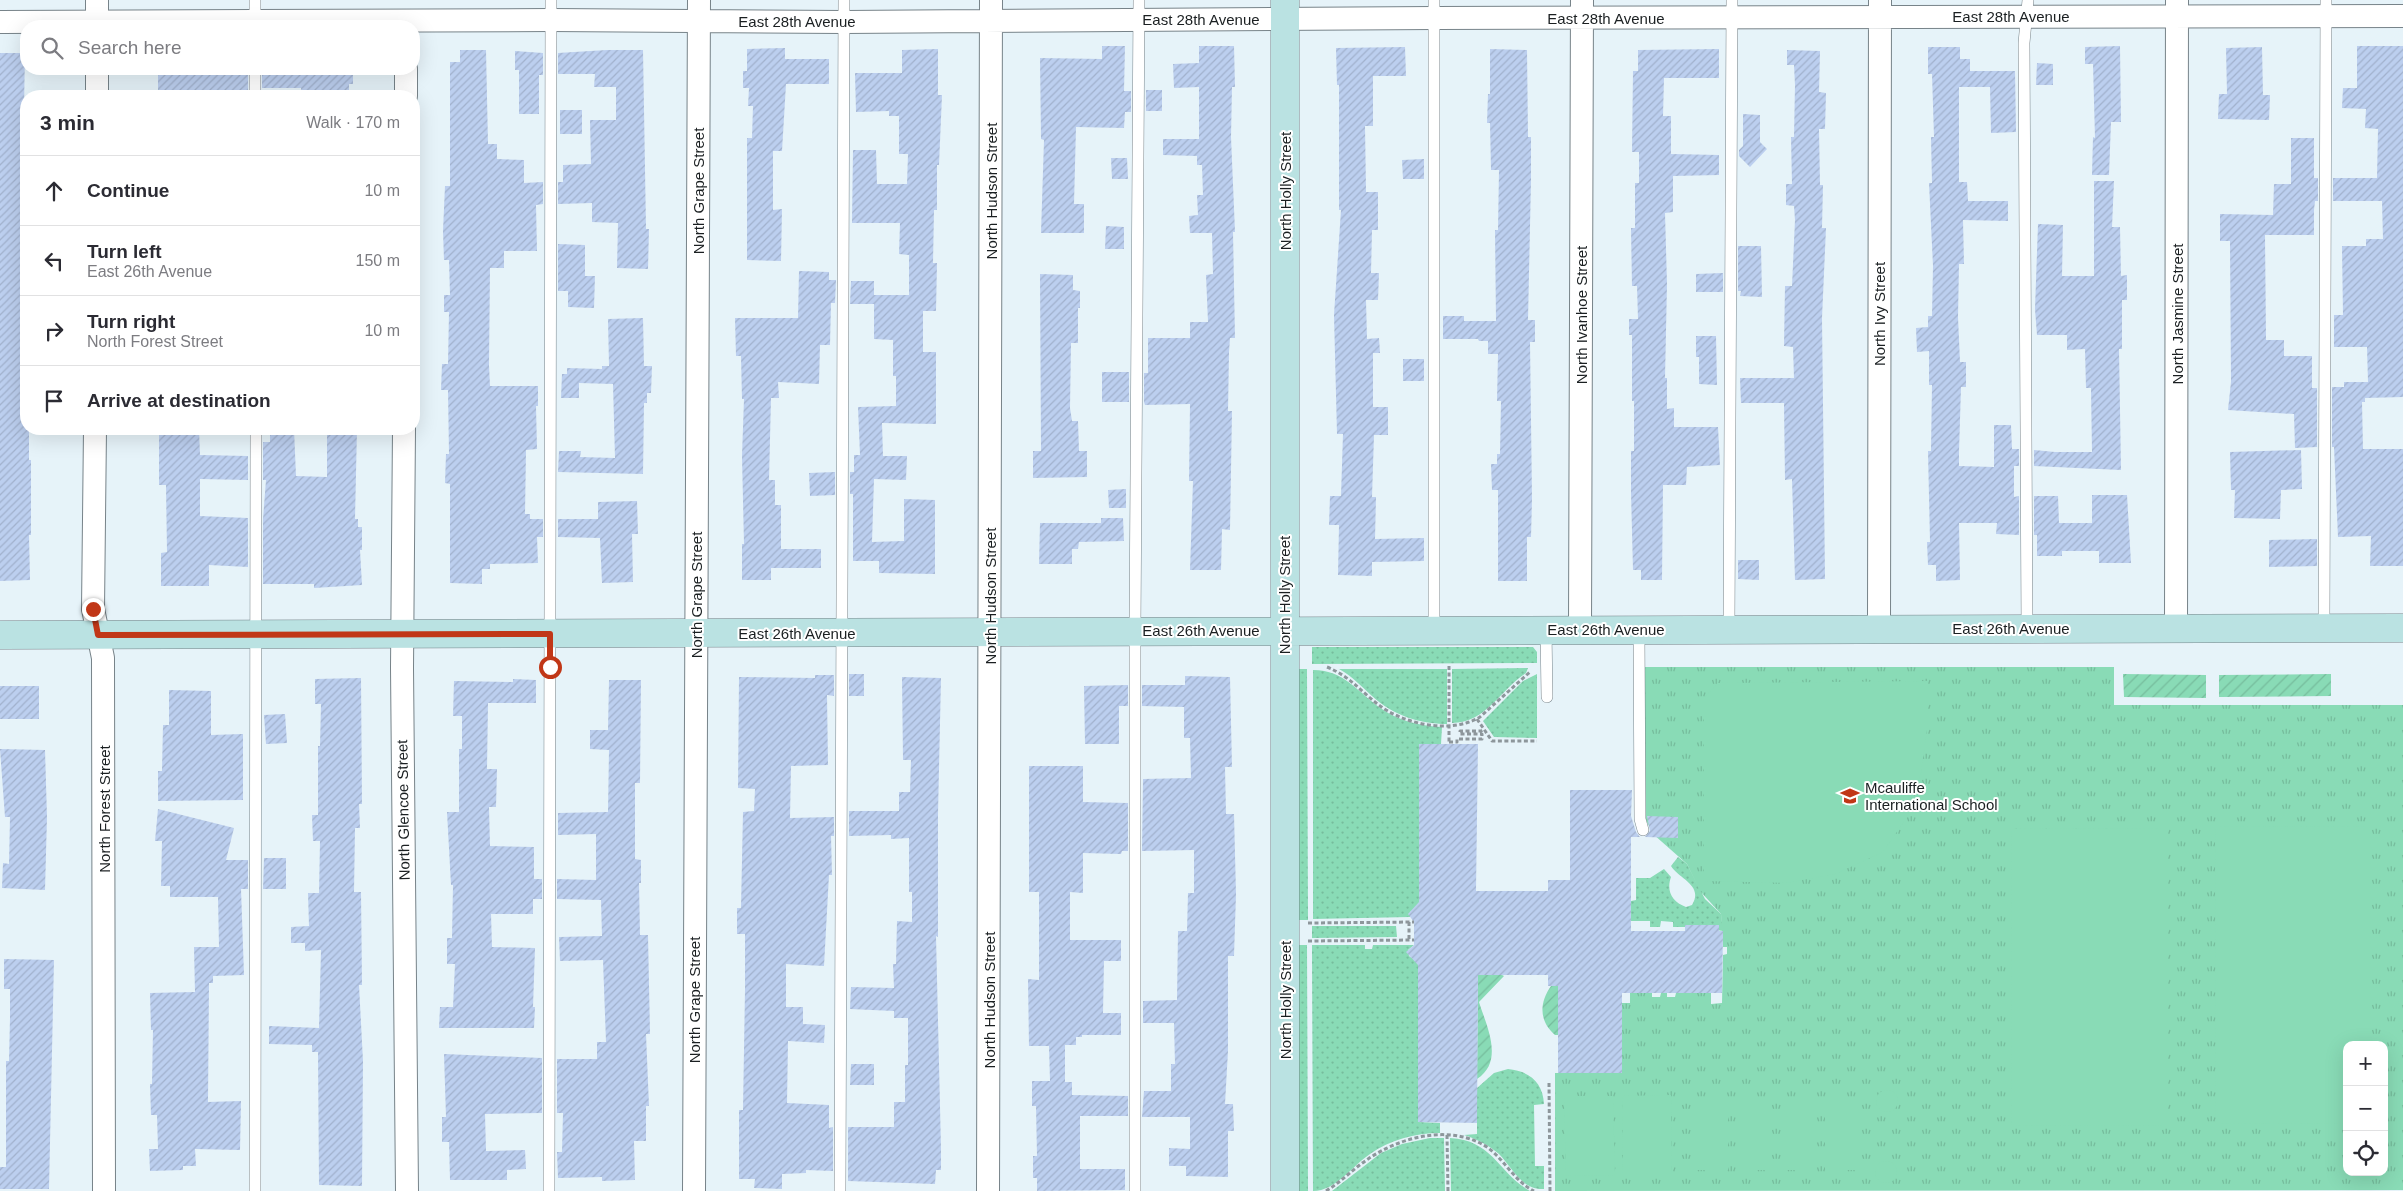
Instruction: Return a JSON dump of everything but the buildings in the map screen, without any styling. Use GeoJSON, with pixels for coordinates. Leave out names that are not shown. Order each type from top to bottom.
{"type":"FeatureCollection","features":[{"type":"Feature","properties":{"kind":"street","name":"North Ivy Street"},"geometry":{"type":"LineString","coordinates":[[1878,629],[1880,8]]}},
{"type":"Feature","properties":{"kind":"street","name":"North Jasmine Street"},"geometry":{"type":"LineString","coordinates":[[2176,628],[2177,8]]}},
{"type":"Feature","properties":{"kind":"street","name":"East 28th Avenue"},"geometry":{"type":"LineString","coordinates":[[32,20],[97,16],[407,16],[551,10],[2326,8],[2403,16]]}},
{"type":"Feature","properties":{"kind":"street","name":"North Holly Street"},"geometry":{"type":"LineString","coordinates":[[1285,9],[1285,1191]]}},
{"type":"Feature","properties":{"kind":"street","name":"North Ivanhoe Street"},"geometry":{"type":"LineString","coordinates":[[1580,629],[1582,9]]}},
{"type":"Feature","properties":{"kind":"street","name":"North Grape Street"},"geometry":{"type":"LineString","coordinates":[[694,1191],[695,634],[700,10]]}},
{"type":"Feature","properties":{"kind":"street","name":"North Hudson Street"},"geometry":{"type":"LineString","coordinates":[[988,1191],[991,10]]}},
{"type":"Feature","properties":{"kind":"street","name":"East 28th Avenue"},"geometry":{"type":"LineString","coordinates":[[0,22],[20,21]]}},
{"type":"Feature","properties":{"kind":"street"},"geometry":{"type":"LineString","coordinates":[[97,75],[97,90]]}},
{"type":"Feature","properties":{"kind":"street"},"geometry":{"type":"LineString","coordinates":[[406,75],[406,90]]}},
{"type":"Feature","properties":{"kind":"street","name":"North Forest Street"},"geometry":{"type":"LineString","coordinates":[[95,435],[93,609],[103,658],[104,1191]]}},
{"type":"Feature","properties":{"kind":"street","name":"North Glencoe Street"},"geometry":{"type":"LineString","coordinates":[[404,435],[403,634],[407,1191]]}},
{"type":"Feature","properties":{"kind":"street","name":"East 26th Avenue"},"geometry":{"type":"LineString","coordinates":[[0,635],[990,634],[1135,630],[2403,628]]}},
{"type":"Feature","properties":{"kind":"lane"},"geometry":{"type":"LineString","coordinates":[[2027,8],[2024,63],[2028,628]]}},
{"type":"Feature","properties":{"kind":"lane"},"geometry":{"type":"LineString","coordinates":[[2324,628],[2326,8]]}},
{"type":"Feature","properties":{"kind":"lane"},"geometry":{"type":"LineString","coordinates":[[1434,9],[1434,629]]}},
{"type":"Feature","properties":{"kind":"lane"},"geometry":{"type":"LineString","coordinates":[[1729,629],[1732,9]]}},
{"type":"Feature","properties":{"kind":"lane"},"geometry":{"type":"LineString","coordinates":[[549,1191],[551,10]]}},
{"type":"Feature","properties":{"kind":"lane"},"geometry":{"type":"LineString","coordinates":[[1135,1191],[1135,630],[1139,10]]}},
{"type":"Feature","properties":{"kind":"lane"},"geometry":{"type":"LineString","coordinates":[[840,1191],[844,11]]}},
{"type":"Feature","properties":{"kind":"lane"},"geometry":{"type":"LineString","coordinates":[[255,75],[255,90]]}},
{"type":"Feature","properties":{"kind":"lane"},"geometry":{"type":"LineString","coordinates":[[255,1191],[256,435]]}},
{"type":"Feature","properties":{"kind":"lane"},"geometry":{"type":"LineString","coordinates":[[1546,629],[1546,697]]}},
{"type":"Feature","properties":{"kind":"lane"},"geometry":{"type":"LineString","coordinates":[[1639,629],[1640,819],[1643,830]]}},
{"type":"Feature","properties":{"kind":"path"},"geometry":{"type":"LineString","coordinates":[[1449,666],[1450,743],[1457,742],[1457,739],[1482,739],[1482,734],[1460,734],[1460,731],[1481,731],[1484,729]]}},
{"type":"Feature","properties":{"kind":"path"},"geometry":{"type":"LineString","coordinates":[[1327,667],[1350,679],[1388,712],[1417,722],[1449,726],[1460,725],[1477,719],[1498,704],[1515,685],[1531,672],[1532,666]]}},
{"type":"Feature","properties":{"kind":"path"},"geometry":{"type":"LineString","coordinates":[[1477,719],[1492,741],[1537,741]]}},
{"type":"Feature","properties":{"kind":"path"},"geometry":{"type":"LineString","coordinates":[[1409,922],[1409,940]]}},
{"type":"Feature","properties":{"kind":"path"},"geometry":{"type":"LineString","coordinates":[[1304,923],[1414,922]]}},
{"type":"Feature","properties":{"kind":"path"},"geometry":{"type":"LineString","coordinates":[[1303,941],[1414,940]]}},
{"type":"Feature","properties":{"kind":"path"},"geometry":{"type":"LineString","coordinates":[[1549,1083],[1550,1191]]}},
{"type":"Feature","properties":{"kind":"path"},"geometry":{"type":"LineString","coordinates":[[1326,1191],[1387,1147],[1423,1136],[1447,1135],[1462,1136],[1486,1147],[1500,1158],[1518,1181],[1534,1191]]}},
{"type":"Feature","properties":{"kind":"path"},"geometry":{"type":"LineString","coordinates":[[1447,1135],[1448,1191]]}},
{"type":"Feature","properties":{"kind":"green space"},"geometry":{"type":"Polygon","coordinates":[[[1312,647],[1533,647],[1537,652],[1537,663],[1312,664],[1312,647]]]}},
{"type":"Feature","properties":{"kind":"green space","name":"Mcauliffe International School"},"geometry":{"type":"Polygon","coordinates":[[[1645,667],[2114,667],[2114,705],[2403,705],[2403,1190],[1555,1191],[1555,1073],[1622,1073],[1622,1003],[1630,1003],[1630,993],[1652,993],[1652,997],[1660,997],[1661,993],[1667,993],[1667,997],[1675,997],[1676,993],[1711,993],[1711,1004],[1722,1003],[1723,955],[1727,954],[1727,947],[1723,947],[1721,914],[1700,891],[1687,864],[1653,834],[1645,818],[1645,667]]]}},
{"type":"Feature","properties":{"kind":"green space"},"geometry":{"type":"Polygon","coordinates":[[[1528,668],[1526,673],[1484,711],[1464,722],[1452,723],[1452,669],[1528,668]]]}},
{"type":"Feature","properties":{"kind":"green space"},"geometry":{"type":"Polygon","coordinates":[[[1298,669],[1307,669],[1308,920],[1297,920],[1298,669]]]}},
{"type":"Feature","properties":{"kind":"green space"},"geometry":{"type":"Polygon","coordinates":[[[1339,669],[1447,669],[1447,724],[1417,720],[1398,713],[1380,703],[1339,669]]]}},
{"type":"Feature","properties":{"kind":"green space"},"geometry":{"type":"Polygon","coordinates":[[[1313,670],[1324,671],[1343,678],[1373,703],[1396,717],[1418,724],[1442,727],[1441,744],[1419,745],[1419,906],[1410,912],[1410,917],[1313,919],[1313,670]]]}},
{"type":"Feature","properties":{"kind":"green space"},"geometry":{"type":"Polygon","coordinates":[[[1537,674],[1537,738],[1494,737],[1483,721],[1523,681],[1537,674]]]}},
{"type":"Feature","properties":{"kind":"green space"},"geometry":{"type":"Polygon","coordinates":[[[2123,674],[2206,675],[2206,698],[2124,697],[2123,674]]]}},
{"type":"Feature","properties":{"kind":"green space"},"geometry":{"type":"Polygon","coordinates":[[[2331,674],[2331,696],[2219,697],[2219,675],[2331,674]]]}},
{"type":"Feature","properties":{"kind":"green space"},"geometry":{"type":"Polygon","coordinates":[[[1927,681],[1927,730],[1921,773],[1907,817],[1883,852],[1835,874],[1786,883],[1704,881],[1704,698],[1718,683],[1927,681]]]}},
{"type":"Feature","properties":{"kind":"green space"},"geometry":{"type":"Polygon","coordinates":[[[2371,826],[2371,1041],[2343,1041],[2343,1123],[2216,1124],[2215,827],[2371,826]]]}},
{"type":"Feature","properties":{"kind":"green space"},"geometry":{"type":"Polygon","coordinates":[[[2167,828],[2167,1125],[2012,1126],[2011,829],[2167,828]]]}},
{"type":"Feature","properties":{"kind":"green space"},"geometry":{"type":"Polygon","coordinates":[[[1678,857],[1687,864],[1705,899],[1721,914],[1723,931],[1685,925],[1685,927],[1673,927],[1673,922],[1661,921],[1660,927],[1650,927],[1650,921],[1631,921],[1631,901],[1636,900],[1636,878],[1650,878],[1664,869],[1671,877],[1669,887],[1674,899],[1686,907],[1692,905],[1695,898],[1693,887],[1671,866],[1678,857]]]}},
{"type":"Feature","properties":{"kind":"green space"},"geometry":{"type":"Polygon","coordinates":[[[1312,926],[1396,926],[1397,937],[1312,938],[1312,926]]]}},
{"type":"Feature","properties":{"kind":"green space"},"geometry":{"type":"Polygon","coordinates":[[[1297,945],[1307,945],[1308,1191],[1297,1191],[1297,945]]]}},
{"type":"Feature","properties":{"kind":"green space"},"geometry":{"type":"Polygon","coordinates":[[[1312,945],[1365,945],[1365,949],[1372,949],[1373,945],[1414,945],[1408,950],[1409,956],[1413,959],[1418,959],[1418,1122],[1440,1123],[1440,1133],[1421,1134],[1394,1141],[1363,1159],[1329,1187],[1313,1191],[1312,945]]]}},
{"type":"Feature","properties":{"kind":"green space"},"geometry":{"type":"Polygon","coordinates":[[[1478,975],[1504,976],[1479,1002],[1489,1032],[1492,1053],[1490,1063],[1477,1079],[1478,975]]]}},
{"type":"Feature","properties":{"kind":"green space"},"geometry":{"type":"Polygon","coordinates":[[[1551,986],[1558,986],[1558,1035],[1555,1035],[1550,1030],[1542,1012],[1544,999],[1551,986]]]}},
{"type":"Feature","properties":{"kind":"green space"},"geometry":{"type":"Polygon","coordinates":[[[1508,1069],[1522,1072],[1534,1079],[1543,1096],[1544,1104],[1534,1105],[1535,1166],[1544,1166],[1544,1189],[1536,1189],[1524,1182],[1499,1154],[1473,1138],[1464,1135],[1477,1134],[1477,1088],[1494,1073],[1508,1069]]]}},
{"type":"Feature","properties":{"kind":"green space"},"geometry":{"type":"Polygon","coordinates":[[[1883,1090],[1891,1090],[1898,1097],[1898,1105],[1891,1112],[1883,1112],[1876,1105],[1876,1097],[1883,1090]]]}},
{"type":"Feature","properties":{"kind":"green space"},"geometry":{"type":"Polygon","coordinates":[[[1671,1095],[1672,1175],[1623,1175],[1622,1096],[1671,1095]]]}},
{"type":"Feature","properties":{"kind":"green space"},"geometry":{"type":"Polygon","coordinates":[[[1564,1096],[1613,1096],[1615,1175],[1566,1176],[1564,1096]]]}},
{"type":"Feature","properties":{"kind":"green space"},"geometry":{"type":"Polygon","coordinates":[[[1695,1100],[1728,1100],[1728,1170],[1695,1170],[1695,1100]]]}},
{"type":"Feature","properties":{"kind":"green space"},"geometry":{"type":"Polygon","coordinates":[[[1739,1100],[1772,1100],[1772,1170],[1739,1170],[1739,1100]]]}},
{"type":"Feature","properties":{"kind":"green space"},"geometry":{"type":"Polygon","coordinates":[[[1782,1100],[1815,1100],[1815,1170],[1782,1170],[1782,1100]]]}},
{"type":"Feature","properties":{"kind":"green space"},"geometry":{"type":"Polygon","coordinates":[[[1825,1100],[1858,1100],[1858,1170],[1825,1170],[1825,1100]]]}},
{"type":"Feature","properties":{"kind":"green space"},"geometry":{"type":"Polygon","coordinates":[[[1430,1138],[1444,1138],[1445,1191],[1332,1191],[1381,1153],[1402,1144],[1430,1138]]]}},
{"type":"Feature","properties":{"kind":"green space"},"geometry":{"type":"Polygon","coordinates":[[[1450,1138],[1464,1140],[1486,1151],[1519,1184],[1530,1191],[1451,1191],[1450,1138]]]}},
{"type":"Feature","properties":{"kind":"green space"},"geometry":{"type":"Polygon","coordinates":[[[1882,1161],[1890,1161],[1897,1168],[1897,1176],[1890,1183],[1882,1183],[1875,1176],[1875,1168],[1882,1161]]]}},
{"type":"Feature","properties":{"kind":"place","name":"Mcauliffe International School"},"geometry":{"type":"Point","coordinates":[1850,796]}},
{"type":"Feature","properties":{"kind":"route"},"geometry":{"type":"LineString","coordinates":[[93,609],[98,635],[550,634],[550,667]]}}]}
